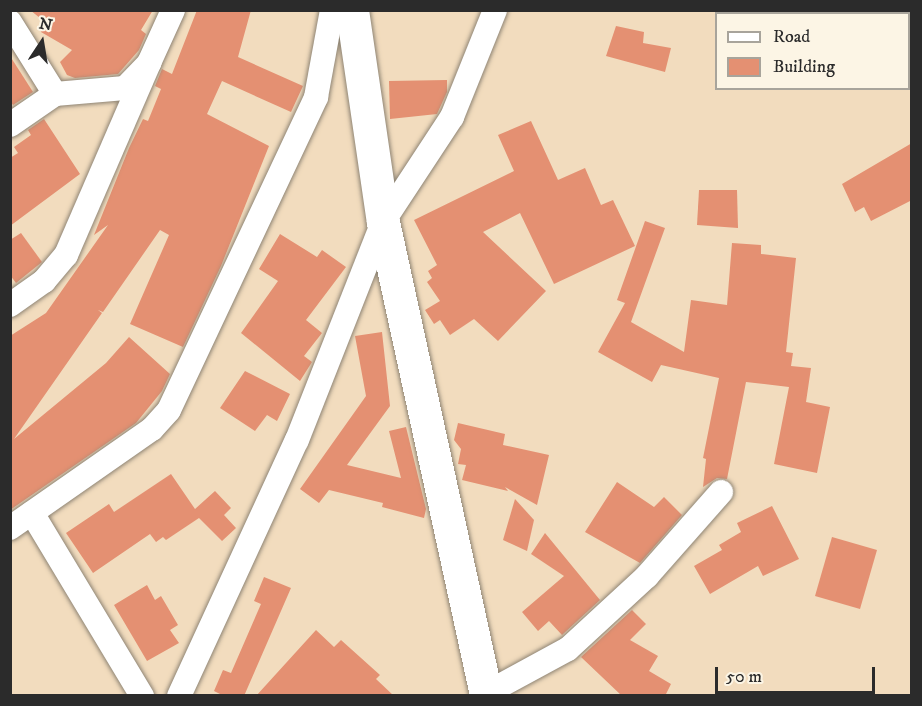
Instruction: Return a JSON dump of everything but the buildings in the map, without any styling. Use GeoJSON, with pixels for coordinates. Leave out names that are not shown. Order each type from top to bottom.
{"type":"FeatureCollection","features":[{"type":"Feature","properties":{"kind":"street"},"geometry":{"type":"LineString","coordinates":[[10,305],[44,281],[66,255],[173,10]]}},
{"type":"Feature","properties":{"kind":"street"},"geometry":{"type":"LineString","coordinates":[[10,528],[152,429],[170,410],[316,97],[332,10]]}},
{"type":"Feature","properties":{"kind":"street"},"geometry":{"type":"LineString","coordinates":[[352,10],[383,222],[486,695],[568,649],[647,576],[721,492]]}},
{"type":"Feature","properties":{"kind":"street"},"geometry":{"type":"LineString","coordinates":[[179,696],[297,440],[383,222],[452,117],[495,10]]}},
{"type":"Feature","properties":{"kind":"street"},"geometry":{"type":"LineString","coordinates":[[10,22],[55,94]]}},
{"type":"Feature","properties":{"kind":"street"},"geometry":{"type":"LineString","coordinates":[[10,125],[55,94],[125,88],[149,63]]}},
{"type":"Feature","properties":{"kind":"street"},"geometry":{"type":"LineString","coordinates":[[32,513],[142,696]]}}]}
